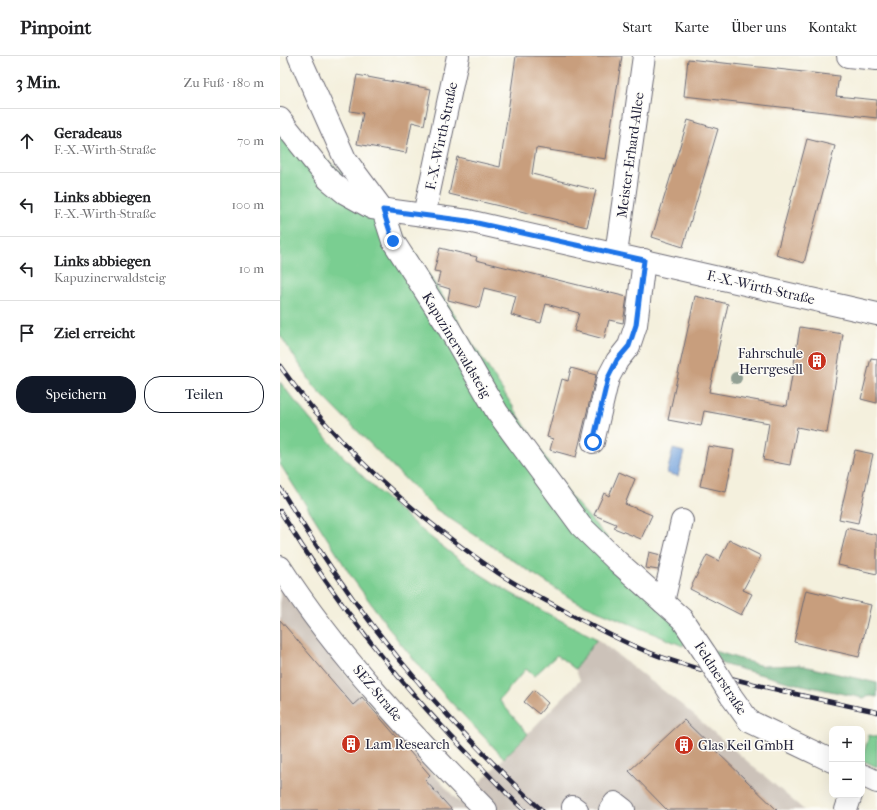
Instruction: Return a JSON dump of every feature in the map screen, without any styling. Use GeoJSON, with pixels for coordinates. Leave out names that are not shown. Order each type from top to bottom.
{"type":"FeatureCollection","features":[{"type":"Feature","properties":{"kind":"street","name":"Kapuzinerwaldsteig"},"geometry":{"type":"LineString","coordinates":[[299,56],[345,159],[383,210],[393,241],[447,325],[497,412],[581,526],[618,562],[663,602]]}},
{"type":"Feature","properties":{"kind":"street","name":"F.-X.-Wirth-Straße"},"geometry":{"type":"LineString","coordinates":[[424,215],[458,56]]}},
{"type":"Feature","properties":{"kind":"street","name":"Meister-Erhard-Allee"},"geometry":{"type":"LineString","coordinates":[[616,254],[644,56]]}},
{"type":"Feature","properties":{"kind":"street"},"geometry":{"type":"LineString","coordinates":[[848,56],[877,59]]}},
{"type":"Feature","properties":{"kind":"street","name":"F.-X.-Wirth-Straße"},"geometry":{"type":"LineString","coordinates":[[280,119],[328,179],[345,193],[362,203],[383,210],[468,221],[877,314]]}},
{"type":"Feature","properties":{"kind":"street"},"geometry":{"type":"LineString","coordinates":[[593,442],[608,378],[617,360],[629,346],[636,325],[644,260]]}},
{"type":"Feature","properties":{"kind":"street"},"geometry":{"type":"LineString","coordinates":[[663,602],[682,521]]}},
{"type":"Feature","properties":{"kind":"street","name":"SEZ-Straße"},"geometry":{"type":"LineString","coordinates":[[280,567],[332,639],[420,743],[486,810]]}},
{"type":"Feature","properties":{"kind":"street","name":"Feldnerstraße"},"geometry":{"type":"LineString","coordinates":[[663,602],[682,619],[706,655],[730,696],[749,721],[829,760]]}},
{"type":"Feature","properties":{"kind":"street"},"geometry":{"type":"LineString","coordinates":[[865,776],[877,782]]}},
{"type":"Feature","properties":{"kind":"street"},"geometry":{"type":"LineString","coordinates":[[846,810],[850,798]]}},
{"type":"Feature","properties":{"kind":"street"},"geometry":{"type":"LineString","coordinates":[[610,810],[615,803],[624,810]]}},
{"type":"Feature","properties":{"kind":"shaded area","name":"Lam Research"},"geometry":{"type":"Polygon","coordinates":[[[280,587],[363,698],[460,803],[580,680],[575,669],[597,639],[683,706],[804,810],[280,810],[280,587]]]}},
{"type":"Feature","properties":{"kind":"green space"},"geometry":{"type":"Polygon","coordinates":[[[280,118],[303,142],[383,203],[570,496],[691,631],[683,646],[573,600],[434,508],[315,388],[280,335],[280,118]]]}},
{"type":"Feature","properties":{"kind":"green space"},"geometry":{"type":"Polygon","coordinates":[[[280,382],[342,455],[388,501],[412,522],[479,573],[528,603],[597,639],[575,669],[557,655],[534,676],[526,669],[499,700],[528,734],[504,758],[446,697],[400,643],[353,579],[280,464],[280,382]]]}},
{"type":"Feature","properties":{"kind":"green space"},"geometry":{"type":"Polygon","coordinates":[[[712,650],[762,666],[799,665],[877,683],[877,697],[871,696],[863,698],[788,682],[722,664],[712,650]]]}},
{"type":"Feature","properties":{"kind":"green space"},"geometry":{"type":"Polygon","coordinates":[[[869,735],[877,737],[877,767],[865,761],[865,749],[869,735]]]}},
{"type":"Feature","properties":{"kind":"water"},"geometry":{"type":"Polygon","coordinates":[[[673,449],[684,452],[678,476],[667,473],[673,449]]]}},
{"type":"Feature","properties":{"kind":"building"},"geometry":{"type":"Polygon","coordinates":[[[516,56],[622,56],[606,159],[536,148],[532,174],[596,190],[587,227],[449,194],[457,157],[500,167],[516,56]]]}},
{"type":"Feature","properties":{"kind":"building"},"geometry":{"type":"Polygon","coordinates":[[[688,59],[839,76],[836,96],[877,100],[877,118],[684,96],[688,59]]]}},
{"type":"Feature","properties":{"kind":"building"},"geometry":{"type":"Polygon","coordinates":[[[357,75],[431,89],[424,125],[412,122],[406,153],[357,144],[363,113],[350,111],[357,75]]]}},
{"type":"Feature","properties":{"kind":"building"},"geometry":{"type":"Polygon","coordinates":[[[688,120],[718,129],[683,247],[652,237],[688,120]]]}},
{"type":"Feature","properties":{"kind":"building"},"geometry":{"type":"Polygon","coordinates":[[[807,139],[835,146],[804,263],[776,255],[807,139]]]}},
{"type":"Feature","properties":{"kind":"building"},"geometry":{"type":"Polygon","coordinates":[[[440,248],[477,257],[476,260],[627,297],[623,323],[609,320],[604,339],[574,331],[579,313],[546,304],[541,323],[511,315],[516,296],[484,288],[479,308],[448,300],[450,289],[437,285],[440,272],[434,271],[440,248]]]}},
{"type":"Feature","properties":{"kind":"building"},"geometry":{"type":"Polygon","coordinates":[[[695,296],[728,304],[709,392],[787,406],[800,327],[843,334],[827,433],[797,427],[790,465],[763,460],[769,423],[704,411],[701,426],[668,420],[695,296]]]}},
{"type":"Feature","properties":{"kind":"building"},"geometry":{"type":"Polygon","coordinates":[[[871,358],[877,359],[877,403],[861,399],[871,358]]]}},
{"type":"Feature","properties":{"kind":"building"},"geometry":{"type":"Polygon","coordinates":[[[571,368],[596,375],[576,457],[550,450],[553,439],[547,437],[562,379],[568,381],[571,368]]]}},
{"type":"Feature","properties":{"kind":"building"},"geometry":{"type":"Polygon","coordinates":[[[708,446],[734,450],[726,492],[700,486],[708,446]]]}},
{"type":"Feature","properties":{"kind":"building"},"geometry":{"type":"Polygon","coordinates":[[[855,450],[873,454],[858,523],[839,519],[855,450]]]}},
{"type":"Feature","properties":{"kind":"building"},"geometry":{"type":"Polygon","coordinates":[[[619,472],[635,479],[625,504],[652,515],[641,539],[614,528],[616,524],[594,515],[604,493],[609,496],[619,472]]]}},
{"type":"Feature","properties":{"kind":"building"},"geometry":{"type":"Polygon","coordinates":[[[847,528],[877,535],[877,574],[838,565],[847,528]]]}},
{"type":"Feature","properties":{"kind":"building"},"geometry":{"type":"Polygon","coordinates":[[[729,540],[761,556],[743,590],[752,594],[741,615],[690,589],[707,555],[719,561],[729,540]]]}},
{"type":"Feature","properties":{"kind":"building"},"geometry":{"type":"Polygon","coordinates":[[[649,552],[661,555],[658,570],[646,568],[649,552]]]}},
{"type":"Feature","properties":{"kind":"building"},"geometry":{"type":"Polygon","coordinates":[[[806,590],[871,605],[859,657],[794,642],[806,590]]]}},
{"type":"Feature","properties":{"kind":"building"},"geometry":{"type":"Polygon","coordinates":[[[280,620],[353,705],[362,697],[430,775],[425,780],[452,810],[280,810],[280,620]]]}},
{"type":"Feature","properties":{"kind":"building"},"geometry":{"type":"Polygon","coordinates":[[[534,690],[548,703],[539,714],[524,702],[534,690]]]}},
{"type":"Feature","properties":{"kind":"building","name":"Glas Keil GmbH"},"geometry":{"type":"Polygon","coordinates":[[[684,720],[777,810],[667,810],[629,771],[684,720]]]}},
{"type":"Feature","properties":{"kind":"railway"},"geometry":{"type":"LineString","coordinates":[[280,366],[327,425],[380,479],[437,528],[498,573],[519,586],[612,636],[658,656],[749,683],[877,712]]}},
{"type":"Feature","properties":{"kind":"railway"},"geometry":{"type":"LineString","coordinates":[[280,488],[326,560],[400,661],[455,724],[527,797],[542,810]]}},
{"type":"Feature","properties":{"kind":"railway"},"geometry":{"type":"LineString","coordinates":[[280,511],[324,579],[397,675],[451,736],[524,810]]}},
{"type":"Feature","properties":{"kind":"place","name":"Fahrschule Herrgesell"},"geometry":{"type":"Point","coordinates":[817,361]}},
{"type":"Feature","properties":{"kind":"place","name":"Lam Research"},"geometry":{"type":"Point","coordinates":[351,744]}},
{"type":"Feature","properties":{"kind":"place","name":"Glas Keil GmbH"},"geometry":{"type":"Point","coordinates":[684,745]}},
{"type":"Feature","properties":{"kind":"route"},"geometry":{"type":"LineString","coordinates":[[393,241],[383,210],[468,221],[644,260],[636,325],[629,346],[617,360],[608,378],[593,442]]}}]}
